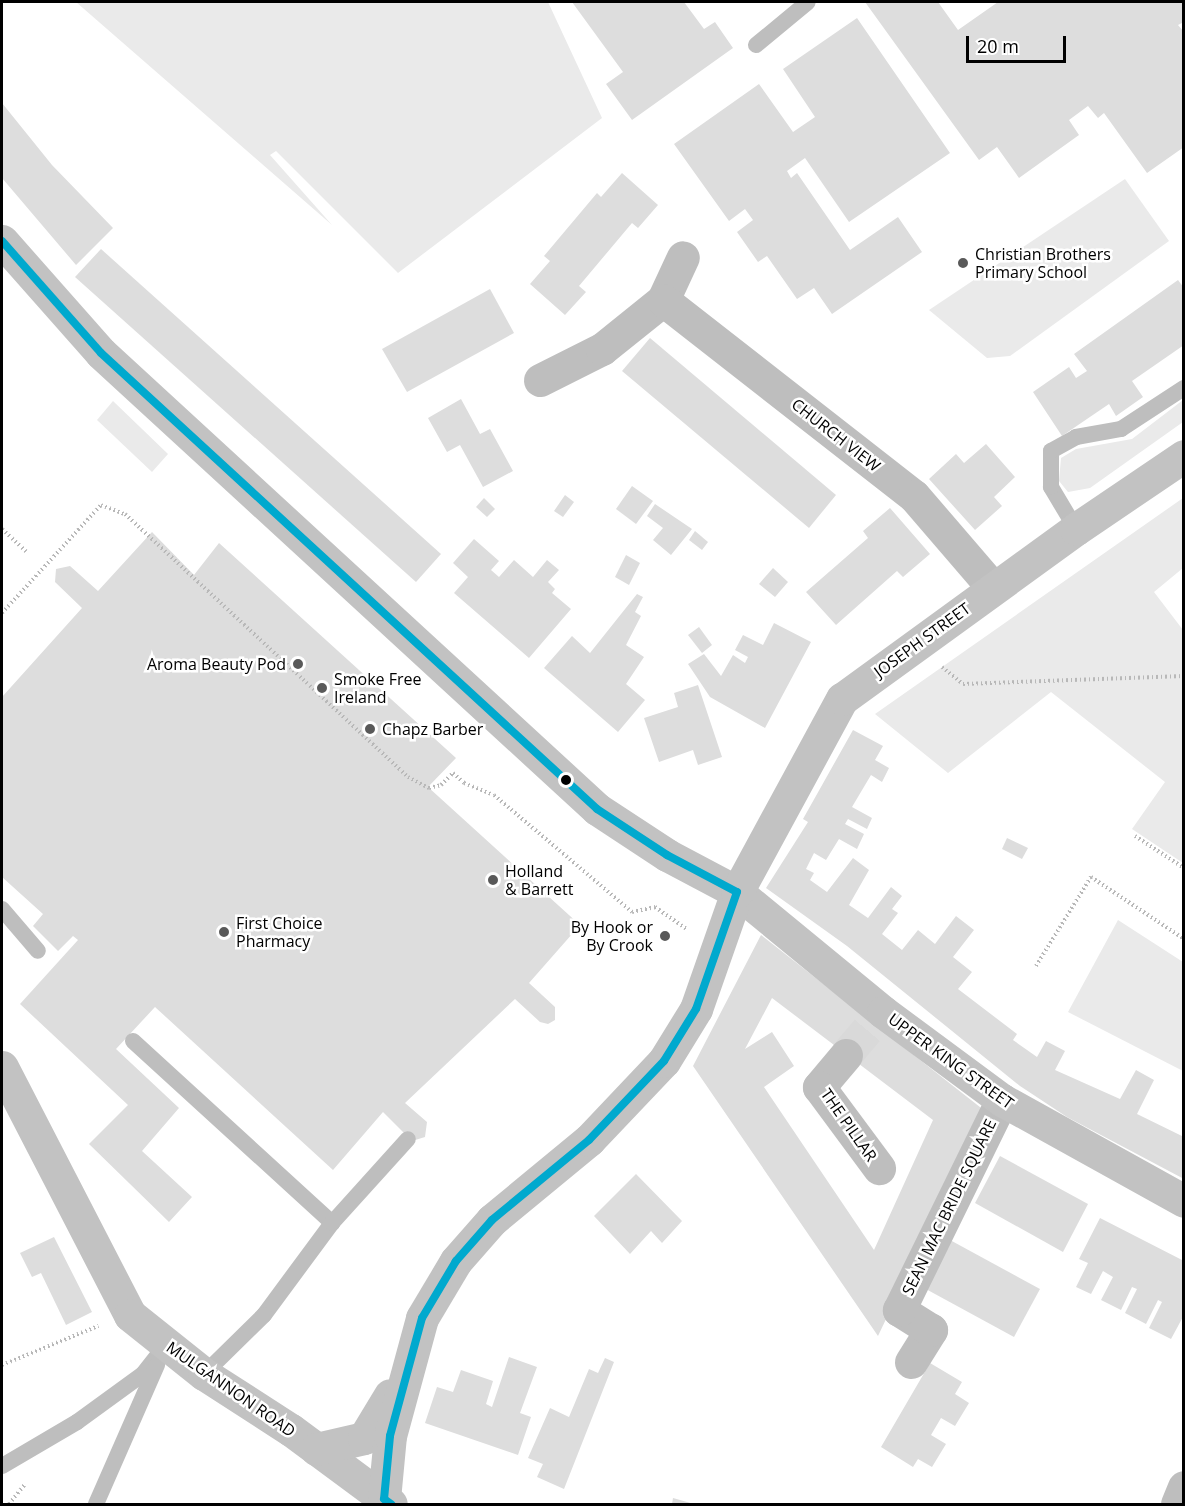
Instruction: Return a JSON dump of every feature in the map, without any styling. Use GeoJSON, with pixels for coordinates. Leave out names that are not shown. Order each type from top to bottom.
{"type":"FeatureCollection","features":[{"type":"Feature","properties":{"kind":"main road","name":"UPPER KING STREET"},"geometry":{"type":"LineString","coordinates":[[2,241],[101,353],[597,809],[667,855],[737,892],[878,1018],[1002,1100],[1184,1201]]}},
{"type":"Feature","properties":{"kind":"main road","name":"JOSEPH STREET"},"geometry":{"type":"LineString","coordinates":[[411,1350],[422,1318],[456,1262],[492,1220],[590,1140],[664,1062],[696,1009],[720,950],[737,892],[842,699],[1076,529],[1184,456]]}},
{"type":"Feature","properties":{"kind":"main road","name":"MULGANNON ROAD"},"geometry":{"type":"LineString","coordinates":[[2,1067],[130,1315],[204,1374],[316,1449],[387,1502]]}},
{"type":"Feature","properties":{"kind":"main road"},"geometry":{"type":"LineString","coordinates":[[316,1449],[364,1438],[381,1414],[411,1350]]}},
{"type":"Feature","properties":{"kind":"main road"},"geometry":{"type":"LineString","coordinates":[[387,1502],[390,1436],[411,1350]]}},
{"type":"Feature","properties":{"kind":"street"},"geometry":{"type":"LineString","coordinates":[[540,380],[602,349],[663,300],[683,257]]}},
{"type":"Feature","properties":{"kind":"street","name":"CHURCH VIEW"},"geometry":{"type":"LineString","coordinates":[[663,300],[914,496],[993,588]]}},
{"type":"Feature","properties":{"kind":"street","name":"THE PILLAR"},"geometry":{"type":"LineString","coordinates":[[846,1055],[819,1087],[879,1168]]}},
{"type":"Feature","properties":{"kind":"street","name":"SEAN MAC BRIDE SQUARE"},"geometry":{"type":"LineString","coordinates":[[911,1362],[931,1330],[899,1310],[1002,1100]]}},
{"type":"Feature","properties":{"kind":"street"},"geometry":{"type":"LineString","coordinates":[[1177,1504],[1184,1487]]}},
{"type":"Feature","properties":{"kind":"lane"},"geometry":{"type":"LineString","coordinates":[[756,45],[808,2]]}},
{"type":"Feature","properties":{"kind":"lane"},"geometry":{"type":"LineString","coordinates":[[1076,529],[1051,487],[1051,451],[1076,438],[1121,429],[1184,388]]}},
{"type":"Feature","properties":{"kind":"lane"},"geometry":{"type":"LineString","coordinates":[[2,909],[38,951]]}},
{"type":"Feature","properties":{"kind":"lane"},"geometry":{"type":"LineString","coordinates":[[133,1041],[332,1223]]}},
{"type":"Feature","properties":{"kind":"lane"},"geometry":{"type":"LineString","coordinates":[[204,1374],[264,1315],[332,1223],[408,1138]]}},
{"type":"Feature","properties":{"kind":"lane"},"geometry":{"type":"LineString","coordinates":[[2,1466],[77,1422],[143,1374],[166,1345]]}},
{"type":"Feature","properties":{"kind":"lane"},"geometry":{"type":"LineString","coordinates":[[96,1504],[166,1345]]}},
{"type":"Feature","properties":{"kind":"path"},"geometry":{"type":"LineString","coordinates":[[2,613],[101,505],[125,514],[408,777],[429,788],[441,786],[453,773],[464,783],[494,795],[632,912],[655,907],[720,950]]}},
{"type":"Feature","properties":{"kind":"path"},"geometry":{"type":"LineString","coordinates":[[2,529],[26,551]]}},
{"type":"Feature","properties":{"kind":"path"},"geometry":{"type":"LineString","coordinates":[[915,645],[963,684],[1184,676]]}},
{"type":"Feature","properties":{"kind":"path"},"geometry":{"type":"LineString","coordinates":[[1135,836],[1184,868]]}},
{"type":"Feature","properties":{"kind":"path"},"geometry":{"type":"LineString","coordinates":[[1036,966],[1091,877],[1184,939]]}},
{"type":"Feature","properties":{"kind":"path"},"geometry":{"type":"LineString","coordinates":[[2,1365],[130,1315]]}},
{"type":"Feature","properties":{"kind":"shaded area"},"geometry":{"type":"Polygon","coordinates":[[[76,2],[548,2],[602,118],[398,273],[276,151],[270,155],[332,225],[76,2]]]}},
{"type":"Feature","properties":{"kind":"shaded area"},"geometry":{"type":"Polygon","coordinates":[[[1125,179],[1169,241],[1010,356],[987,358],[929,310],[1125,179]]]}},
{"type":"Feature","properties":{"kind":"shaded area"},"geometry":{"type":"Polygon","coordinates":[[[1183,400],[1183,422],[1090,488],[1068,492],[1059,481],[1061,458],[1076,449],[1132,439],[1183,400]]]}},
{"type":"Feature","properties":{"kind":"shaded area"},"geometry":{"type":"Polygon","coordinates":[[[113,401],[168,454],[152,472],[97,420],[113,401]]]}},
{"type":"Feature","properties":{"kind":"shaded area"},"geometry":{"type":"Polygon","coordinates":[[[1183,498],[1183,568],[1154,592],[1183,630],[1183,863],[1132,829],[1165,782],[1051,692],[948,773],[875,714],[1183,498]]]}},
{"type":"Feature","properties":{"kind":"shaded area"},"geometry":{"type":"Polygon","coordinates":[[[1118,920],[1183,962],[1183,1071],[1068,1012],[1118,920]]]}},
{"type":"Feature","properties":{"kind":"building"},"geometry":{"type":"Polygon","coordinates":[[[572,2],[684,2],[704,29],[715,22],[733,48],[632,120],[606,84],[623,72],[572,2]]]}},
{"type":"Feature","properties":{"kind":"building"},"geometry":{"type":"Polygon","coordinates":[[[865,2],[938,2],[958,30],[998,2],[1184,2],[1184,22],[1178,25],[1184,32],[1184,147],[1147,173],[1104,113],[1098,118],[1088,106],[1069,120],[1079,135],[1019,178],[997,147],[979,160],[865,2]]]}},
{"type":"Feature","properties":{"kind":"building"},"geometry":{"type":"Polygon","coordinates":[[[857,18],[950,153],[849,222],[805,158],[787,171],[791,178],[797,173],[850,250],[898,217],[922,252],[832,314],[814,288],[797,299],[767,256],[758,262],[737,232],[753,220],[745,209],[729,221],[674,144],[759,84],[793,132],[815,117],[783,69],[857,18]]]}},
{"type":"Feature","properties":{"kind":"building"},"geometry":{"type":"Polygon","coordinates":[[[2,103],[52,165],[113,228],[76,265],[2,178],[2,103]]]}},
{"type":"Feature","properties":{"kind":"building"},"geometry":{"type":"Polygon","coordinates":[[[622,173],[658,205],[638,228],[632,223],[579,286],[586,292],[565,315],[530,284],[550,261],[544,256],[597,193],[601,197],[622,173]]]}},
{"type":"Feature","properties":{"kind":"building"},"geometry":{"type":"Polygon","coordinates":[[[101,249],[441,554],[416,582],[75,277],[101,249]]]}},
{"type":"Feature","properties":{"kind":"building"},"geometry":{"type":"Polygon","coordinates":[[[1178,280],[1184,288],[1184,345],[1132,381],[1143,397],[1116,416],[1109,404],[1062,436],[1033,392],[1069,367],[1076,378],[1087,371],[1074,354],[1178,280]]]}},
{"type":"Feature","properties":{"kind":"building"},"geometry":{"type":"Polygon","coordinates":[[[490,289],[514,333],[407,392],[382,349],[490,289]]]}},
{"type":"Feature","properties":{"kind":"building"},"geometry":{"type":"Polygon","coordinates":[[[650,338],[836,495],[809,528],[622,371],[650,338]]]}},
{"type":"Feature","properties":{"kind":"building"},"geometry":{"type":"Polygon","coordinates":[[[461,399],[480,434],[490,429],[513,471],[483,487],[460,445],[447,452],[428,418],[461,399]]]}},
{"type":"Feature","properties":{"kind":"building"},"geometry":{"type":"Polygon","coordinates":[[[986,444],[1015,477],[994,497],[1002,506],[975,530],[929,479],[956,454],[964,463],[986,444]]]}},
{"type":"Feature","properties":{"kind":"building"},"geometry":{"type":"Polygon","coordinates":[[[632,486],[653,501],[636,524],[616,509],[632,486]]]}},
{"type":"Feature","properties":{"kind":"building"},"geometry":{"type":"Polygon","coordinates":[[[565,495],[574,502],[563,517],[554,511],[565,495]]]}},
{"type":"Feature","properties":{"kind":"building"},"geometry":{"type":"Polygon","coordinates":[[[484,498],[495,509],[487,517],[476,507],[484,498]]]}},
{"type":"Feature","properties":{"kind":"building"},"geometry":{"type":"Polygon","coordinates":[[[655,504],[692,529],[671,555],[653,540],[663,528],[647,516],[655,504]]]}},
{"type":"Feature","properties":{"kind":"building"},"geometry":{"type":"Polygon","coordinates":[[[890,508],[930,554],[903,577],[897,571],[836,625],[806,592],[868,538],[863,531],[890,508]]]}},
{"type":"Feature","properties":{"kind":"building"},"geometry":{"type":"Polygon","coordinates":[[[695,531],[708,542],[702,550],[689,540],[695,531]]]}},
{"type":"Feature","properties":{"kind":"building"},"geometry":{"type":"Polygon","coordinates":[[[152,532],[194,575],[219,543],[456,758],[428,787],[580,925],[529,983],[555,1007],[555,1020],[548,1024],[540,1022],[515,999],[405,1103],[427,1122],[425,1137],[412,1141],[383,1112],[333,1170],[155,1007],[116,1049],[179,1108],[142,1151],[192,1197],[169,1222],[89,1144],[128,1105],[20,1004],[78,940],[73,936],[58,951],[33,926],[43,914],[2,877],[2,697],[82,608],[55,582],[56,569],[70,566],[98,591],[152,532]]]}},
{"type":"Feature","properties":{"kind":"building"},"geometry":{"type":"Polygon","coordinates":[[[474,539],[499,561],[491,570],[499,577],[514,560],[533,577],[547,560],[559,570],[548,582],[555,589],[552,593],[571,609],[529,658],[454,593],[468,577],[453,563],[474,539]]]}},
{"type":"Feature","properties":{"kind":"building"},"geometry":{"type":"Polygon","coordinates":[[[626,555],[640,563],[629,585],[615,577],[626,555]]]}},
{"type":"Feature","properties":{"kind":"building"},"geometry":{"type":"Polygon","coordinates":[[[773,568],[788,582],[775,597],[759,584],[773,568]]]}},
{"type":"Feature","properties":{"kind":"building"},"geometry":{"type":"Polygon","coordinates":[[[637,594],[643,597],[635,612],[641,616],[626,645],[644,657],[626,684],[645,700],[618,732],[544,668],[572,636],[590,653],[637,594]]]}},
{"type":"Feature","properties":{"kind":"building"},"geometry":{"type":"Polygon","coordinates":[[[774,623],[811,642],[765,728],[710,697],[688,664],[704,654],[721,676],[733,655],[745,663],[748,657],[735,650],[743,635],[763,645],[774,623]]]}},
{"type":"Feature","properties":{"kind":"building"},"geometry":{"type":"Polygon","coordinates":[[[699,627],[712,645],[702,653],[688,635],[699,627]]]}},
{"type":"Feature","properties":{"kind":"building"},"geometry":{"type":"Polygon","coordinates":[[[698,685],[722,757],[698,765],[693,750],[659,762],[644,718],[678,707],[674,693],[698,685]]]}},
{"type":"Feature","properties":{"kind":"building"},"geometry":{"type":"Polygon","coordinates":[[[853,730],[883,746],[875,760],[889,768],[882,782],[871,775],[852,807],[872,818],[867,829],[848,819],[845,824],[864,834],[857,849],[839,839],[826,860],[814,853],[806,869],[814,873],[810,880],[827,892],[853,858],[869,870],[849,905],[868,918],[891,887],[902,896],[892,909],[898,913],[882,934],[902,950],[918,930],[935,944],[956,916],[974,930],[953,957],[972,972],[958,989],[1017,1034],[1013,1040],[1037,1057],[1046,1041],[1065,1051],[1055,1070],[1120,1099],[1136,1070],[1154,1080],[1137,1114],[1184,1137],[1184,1179],[1067,1117],[1020,1086],[847,946],[766,888],[808,822],[803,819],[853,730]]]}},
{"type":"Feature","properties":{"kind":"building"},"geometry":{"type":"Polygon","coordinates":[[[1007,838],[1028,848],[1022,859],[1002,849],[1007,838]]]}},
{"type":"Feature","properties":{"kind":"building"},"geometry":{"type":"Polygon","coordinates":[[[761,935],[985,1111],[878,1336],[693,1066],[761,935]],[[772,998],[745,1049],[772,1032],[794,1066],[764,1087],[874,1250],[933,1120],[772,998]]]}},
{"type":"Feature","properties":{"kind":"building"},"geometry":{"type":"Polygon","coordinates":[[[1000,1156],[1088,1204],[1063,1252],[975,1203],[1000,1156]]]}},
{"type":"Feature","properties":{"kind":"building"},"geometry":{"type":"Polygon","coordinates":[[[636,1174],[682,1221],[662,1243],[651,1231],[630,1254],[594,1216],[636,1174]]]}},
{"type":"Feature","properties":{"kind":"building"},"geometry":{"type":"Polygon","coordinates":[[[1100,1218],[1184,1261],[1184,1315],[1171,1339],[1149,1328],[1162,1302],[1158,1300],[1146,1324],[1125,1313],[1137,1289],[1132,1287],[1121,1310],[1101,1300],[1113,1277],[1103,1271],[1091,1294],[1076,1287],[1088,1263],[1079,1259],[1100,1218]]]}},
{"type":"Feature","properties":{"kind":"building"},"geometry":{"type":"Polygon","coordinates":[[[54,1237],[92,1312],[66,1325],[41,1273],[32,1277],[20,1253],[54,1237]]]}},
{"type":"Feature","properties":{"kind":"building"},"geometry":{"type":"Polygon","coordinates":[[[950,1240],[1040,1289],[1014,1337],[924,1288],[950,1240]]]}},
{"type":"Feature","properties":{"kind":"building"},"geometry":{"type":"Polygon","coordinates":[[[509,1357],[537,1367],[520,1413],[531,1417],[518,1455],[425,1423],[437,1387],[453,1392],[461,1370],[493,1381],[486,1404],[492,1407],[509,1357]]]}},
{"type":"Feature","properties":{"kind":"building"},"geometry":{"type":"Polygon","coordinates":[[[605,1358],[614,1362],[564,1489],[537,1477],[543,1464],[528,1458],[550,1408],[569,1417],[589,1369],[598,1373],[605,1358]]]}},
{"type":"Feature","properties":{"kind":"building"},"geometry":{"type":"Polygon","coordinates":[[[930,1363],[962,1382],[955,1394],[969,1403],[955,1426],[941,1418],[931,1435],[946,1444],[932,1467],[918,1459],[913,1467],[881,1447],[930,1363]]]}},
{"type":"Feature","properties":{"kind":"building"},"geometry":{"type":"Polygon","coordinates":[[[673,1498],[694,1504],[672,1504],[673,1498]]]}},
{"type":"Feature","properties":{"kind":"tunnel"},"geometry":{"type":"LineString","coordinates":[[846,1055],[873,1023]]}},
{"type":"Feature","properties":{"kind":"transit line"},"geometry":{"type":"LineString","coordinates":[[2,241],[101,353],[597,809],[667,855],[737,892],[696,1009],[664,1061],[589,1140],[492,1220],[456,1261],[422,1318],[390,1436],[384,1499],[391,1504]]}},
{"type":"Feature","properties":{"kind":"place","name":"Christian Brothers Primary School"},"geometry":{"type":"Point","coordinates":[963,263]}},
{"type":"Feature","properties":{"kind":"place","name":"Aroma Beauty Pod"},"geometry":{"type":"Point","coordinates":[298,664]}},
{"type":"Feature","properties":{"kind":"place","name":"Smoke Free Ireland"},"geometry":{"type":"Point","coordinates":[322,688]}},
{"type":"Feature","properties":{"kind":"place","name":"Chapz Barber"},"geometry":{"type":"Point","coordinates":[370,729]}},
{"type":"Feature","properties":{"kind":"place","name":"Holland & Barrett"},"geometry":{"type":"Point","coordinates":[493,880]}},
{"type":"Feature","properties":{"kind":"place","name":"First Choice Pharmacy"},"geometry":{"type":"Point","coordinates":[224,932]}},
{"type":"Feature","properties":{"kind":"place","name":"By Hook or By Crook"},"geometry":{"type":"Point","coordinates":[665,936]}}]}
